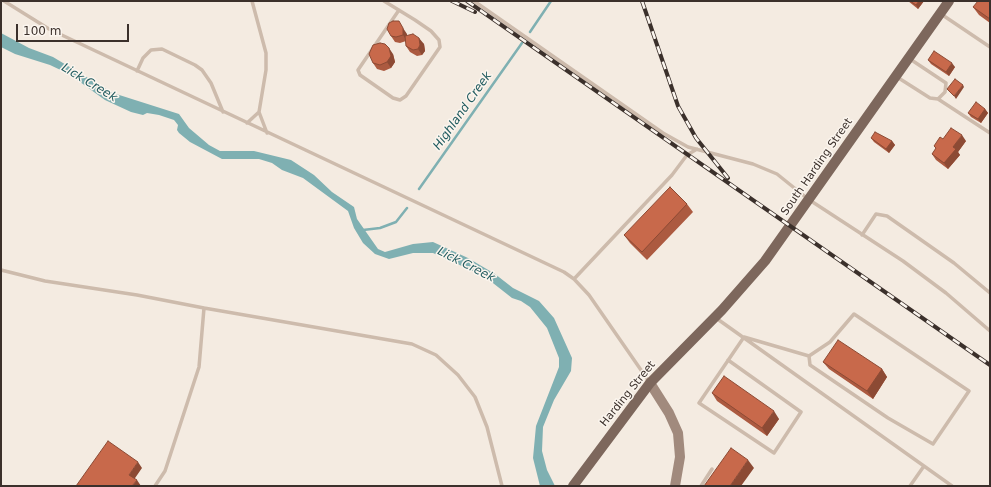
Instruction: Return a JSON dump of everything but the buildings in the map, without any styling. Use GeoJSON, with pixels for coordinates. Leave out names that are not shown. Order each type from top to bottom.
{"type":"FeatureCollection","features":[{"type":"Feature","properties":{"kind":"main road","name":"South Harding Street"},"geometry":{"type":"LineString","coordinates":[[694,338],[715,317],[765,261],[949,1]]}},
{"type":"Feature","properties":{"kind":"main road","name":"Harding Street"},"geometry":{"type":"LineString","coordinates":[[573,486],[650,383],[694,338]]}},
{"type":"Feature","properties":{"kind":"main road"},"geometry":{"type":"LineString","coordinates":[[650,383],[666,408],[678,433],[680,457],[676,486]]}},
{"type":"Feature","properties":{"kind":"lane"},"geometry":{"type":"LineString","coordinates":[[4,1],[49,29],[558,270],[574,279],[606,317],[650,383]]}},
{"type":"Feature","properties":{"kind":"lane"},"geometry":{"type":"LineString","coordinates":[[252,1],[266,53],[266,70],[259,112],[267,133]]}},
{"type":"Feature","properties":{"kind":"lane"},"geometry":{"type":"LineString","coordinates":[[384,1],[399,10],[431,32],[439,40],[440,47],[406,96],[400,100],[393,98],[360,76],[358,70],[399,10]]}},
{"type":"Feature","properties":{"kind":"lane"},"geometry":{"type":"LineString","coordinates":[[474,1],[663,133],[688,147],[754,164],[777,174],[808,199],[903,261],[940,288],[990,331]]}},
{"type":"Feature","properties":{"kind":"lane"},"geometry":{"type":"LineString","coordinates":[[940,13],[990,47]]}},
{"type":"Feature","properties":{"kind":"lane"},"geometry":{"type":"LineString","coordinates":[[137,71],[143,58],[151,50],[162,49],[202,70],[211,83],[223,112]]}},
{"type":"Feature","properties":{"kind":"lane"},"geometry":{"type":"LineString","coordinates":[[909,58],[946,83],[945,92],[938,99]]}},
{"type":"Feature","properties":{"kind":"lane"},"geometry":{"type":"LineString","coordinates":[[896,76],[930,98],[938,99],[990,133]]}},
{"type":"Feature","properties":{"kind":"lane"},"geometry":{"type":"LineString","coordinates":[[247,124],[259,112]]}},
{"type":"Feature","properties":{"kind":"lane"},"geometry":{"type":"LineString","coordinates":[[574,279],[672,175],[688,155],[697,149]]}},
{"type":"Feature","properties":{"kind":"lane"},"geometry":{"type":"LineString","coordinates":[[862,235],[876,214],[887,216],[954,264],[990,293]]}},
{"type":"Feature","properties":{"kind":"lane"},"geometry":{"type":"LineString","coordinates":[[1,270],[45,281],[137,295],[412,344],[436,355],[458,375],[475,397],[487,427],[502,486]]}},
{"type":"Feature","properties":{"kind":"lane"},"geometry":{"type":"LineString","coordinates":[[155,486],[165,471],[199,367],[204,308]]}},
{"type":"Feature","properties":{"kind":"lane"},"geometry":{"type":"LineString","coordinates":[[744,337],[809,356],[830,342],[854,314],[969,391],[933,444],[888,418],[810,365],[809,356]]}},
{"type":"Feature","properties":{"kind":"lane"},"geometry":{"type":"LineString","coordinates":[[715,317],[952,486]]}},
{"type":"Feature","properties":{"kind":"lane"},"geometry":{"type":"LineString","coordinates":[[728,360],[801,412],[774,453],[699,403],[728,360],[744,337]]}},
{"type":"Feature","properties":{"kind":"lane"},"geometry":{"type":"LineString","coordinates":[[910,486],[924,466]]}},
{"type":"Feature","properties":{"kind":"lane"},"geometry":{"type":"LineString","coordinates":[[701,486],[712,469]]}},
{"type":"Feature","properties":{"kind":"water","name":"Lick Creek"},"geometry":{"type":"Polygon","coordinates":[[[1,33],[29,48],[53,57],[113,93],[179,114],[189,128],[209,145],[220,151],[254,151],[291,160],[314,175],[332,192],[354,207],[357,219],[378,249],[385,252],[413,244],[433,242],[468,258],[495,274],[513,288],[539,301],[554,318],[572,358],[571,371],[554,400],[543,427],[542,451],[547,470],[555,486],[540,486],[533,458],[536,426],[559,367],[559,358],[547,328],[530,307],[521,301],[512,298],[484,276],[433,253],[413,253],[389,259],[375,254],[363,243],[354,228],[348,211],[303,178],[282,170],[272,163],[259,159],[222,159],[190,142],[179,133],[177,130],[178,125],[174,120],[159,115],[147,113],[143,115],[131,112],[105,100],[69,74],[50,65],[15,54],[1,47],[1,33]]]}},
{"type":"Feature","properties":{"kind":"waterway","name":"Highland Creek"},"geometry":{"type":"LineString","coordinates":[[530,32],[551,1]]}},
{"type":"Feature","properties":{"kind":"waterway","name":"Highland Creek"},"geometry":{"type":"LineString","coordinates":[[419,189],[522,43]]}},
{"type":"Feature","properties":{"kind":"waterway","name":"Highland Creek"},"geometry":{"type":"LineString","coordinates":[[363,230],[380,228],[396,222],[407,208]]}},
{"type":"Feature","properties":{"kind":"railway"},"geometry":{"type":"LineString","coordinates":[[452,1],[475,12]]}},
{"type":"Feature","properties":{"kind":"railway"},"geometry":{"type":"LineString","coordinates":[[467,1],[990,365]]}},
{"type":"Feature","properties":{"kind":"railway"},"geometry":{"type":"LineString","coordinates":[[642,1],[678,106],[696,138],[728,178]]}}]}
